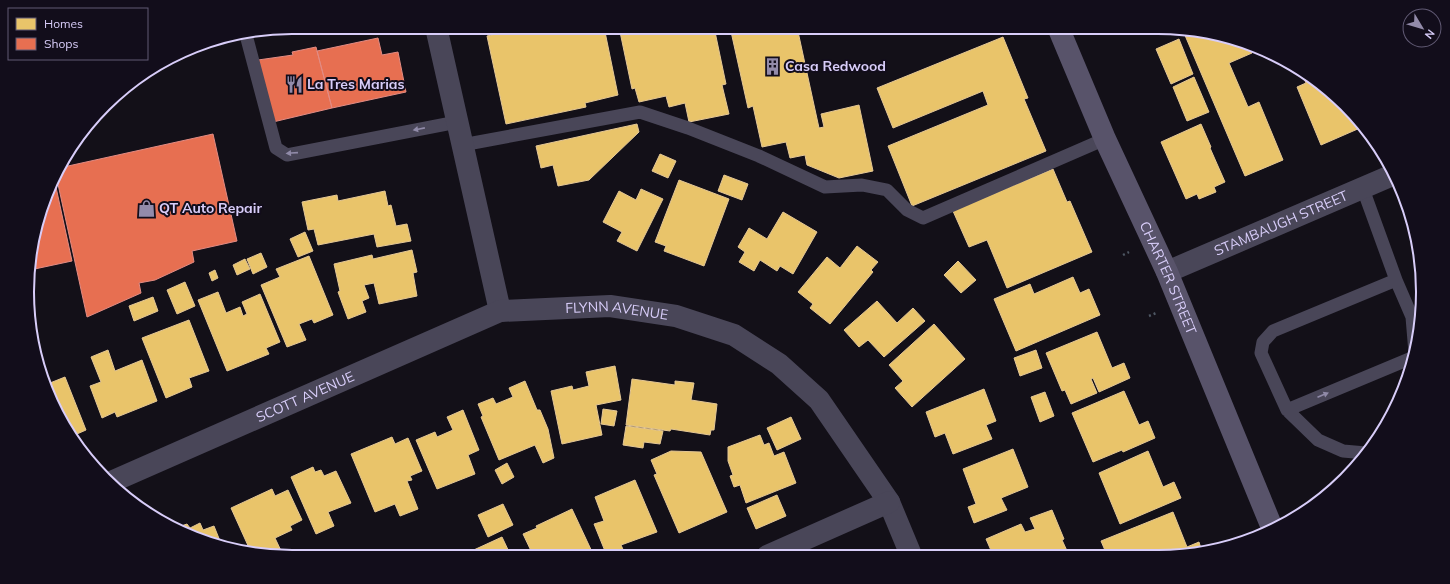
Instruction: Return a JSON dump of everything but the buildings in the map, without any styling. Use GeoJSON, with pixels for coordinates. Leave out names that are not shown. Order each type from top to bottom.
{"type":"FeatureCollection","features":[{"type":"Feature","properties":{"kind":"street"},"geometry":{"type":"LineString","coordinates":[[438,34],[500,311]]}},
{"type":"Feature","properties":{"kind":"street","name":"CHARTER STREET"},"geometry":{"type":"LineString","coordinates":[[1061,34],[1106,139],[1167,272],[1270,524]]}},
{"type":"Feature","properties":{"kind":"street","name":"STAMBAUGH STREET"},"geometry":{"type":"LineString","coordinates":[[1167,272],[1389,177]]}},
{"type":"Feature","properties":{"kind":"street","name":"FLYNN AVENUE"},"geometry":{"type":"LineString","coordinates":[[500,311],[610,306],[676,316],[734,335],[779,364],[819,400],[888,502],[909,550]]}},
{"type":"Feature","properties":{"kind":"street","name":"SCOTT AVENUE"},"geometry":{"type":"LineString","coordinates":[[116,480],[500,311]]}},
{"type":"Feature","properties":{"kind":"street"},"geometry":{"type":"LineString","coordinates":[[780,550],[888,502]]}},
{"type":"Feature","properties":{"kind":"lane"},"geometry":{"type":"LineString","coordinates":[[247,38],[276,148],[287,155],[457,122]]}},
{"type":"Feature","properties":{"kind":"lane"},"geometry":{"type":"LineString","coordinates":[[462,144],[640,112],[688,128],[759,156],[824,187],[862,185],[887,190],[907,210],[923,218],[1106,139]]}},
{"type":"Feature","properties":{"kind":"lane"},"geometry":{"type":"LineString","coordinates":[[1363,189],[1396,280],[1412,317],[1413,332]]}},
{"type":"Feature","properties":{"kind":"lane"},"geometry":{"type":"LineString","coordinates":[[1360,452],[1343,451],[1318,440],[1287,410],[1261,353],[1264,342],[1274,331],[1396,280]]}},
{"type":"Feature","properties":{"kind":"lane"},"geometry":{"type":"LineString","coordinates":[[1287,410],[1407,360]]}},
{"type":"Feature","properties":{"kind":"path"},"geometry":{"type":"LineString","coordinates":[[1123,255],[1130,252]]}},
{"type":"Feature","properties":{"kind":"place","name":"Casa Redwood"},"geometry":{"type":"Point","coordinates":[772,66]}},
{"type":"Feature","properties":{"kind":"place","name":"La Tres Marias"},"geometry":{"type":"Point","coordinates":[294,84]}},
{"type":"Feature","properties":{"kind":"place","name":"QT Auto Repair"},"geometry":{"type":"Point","coordinates":[146,208]}}]}
